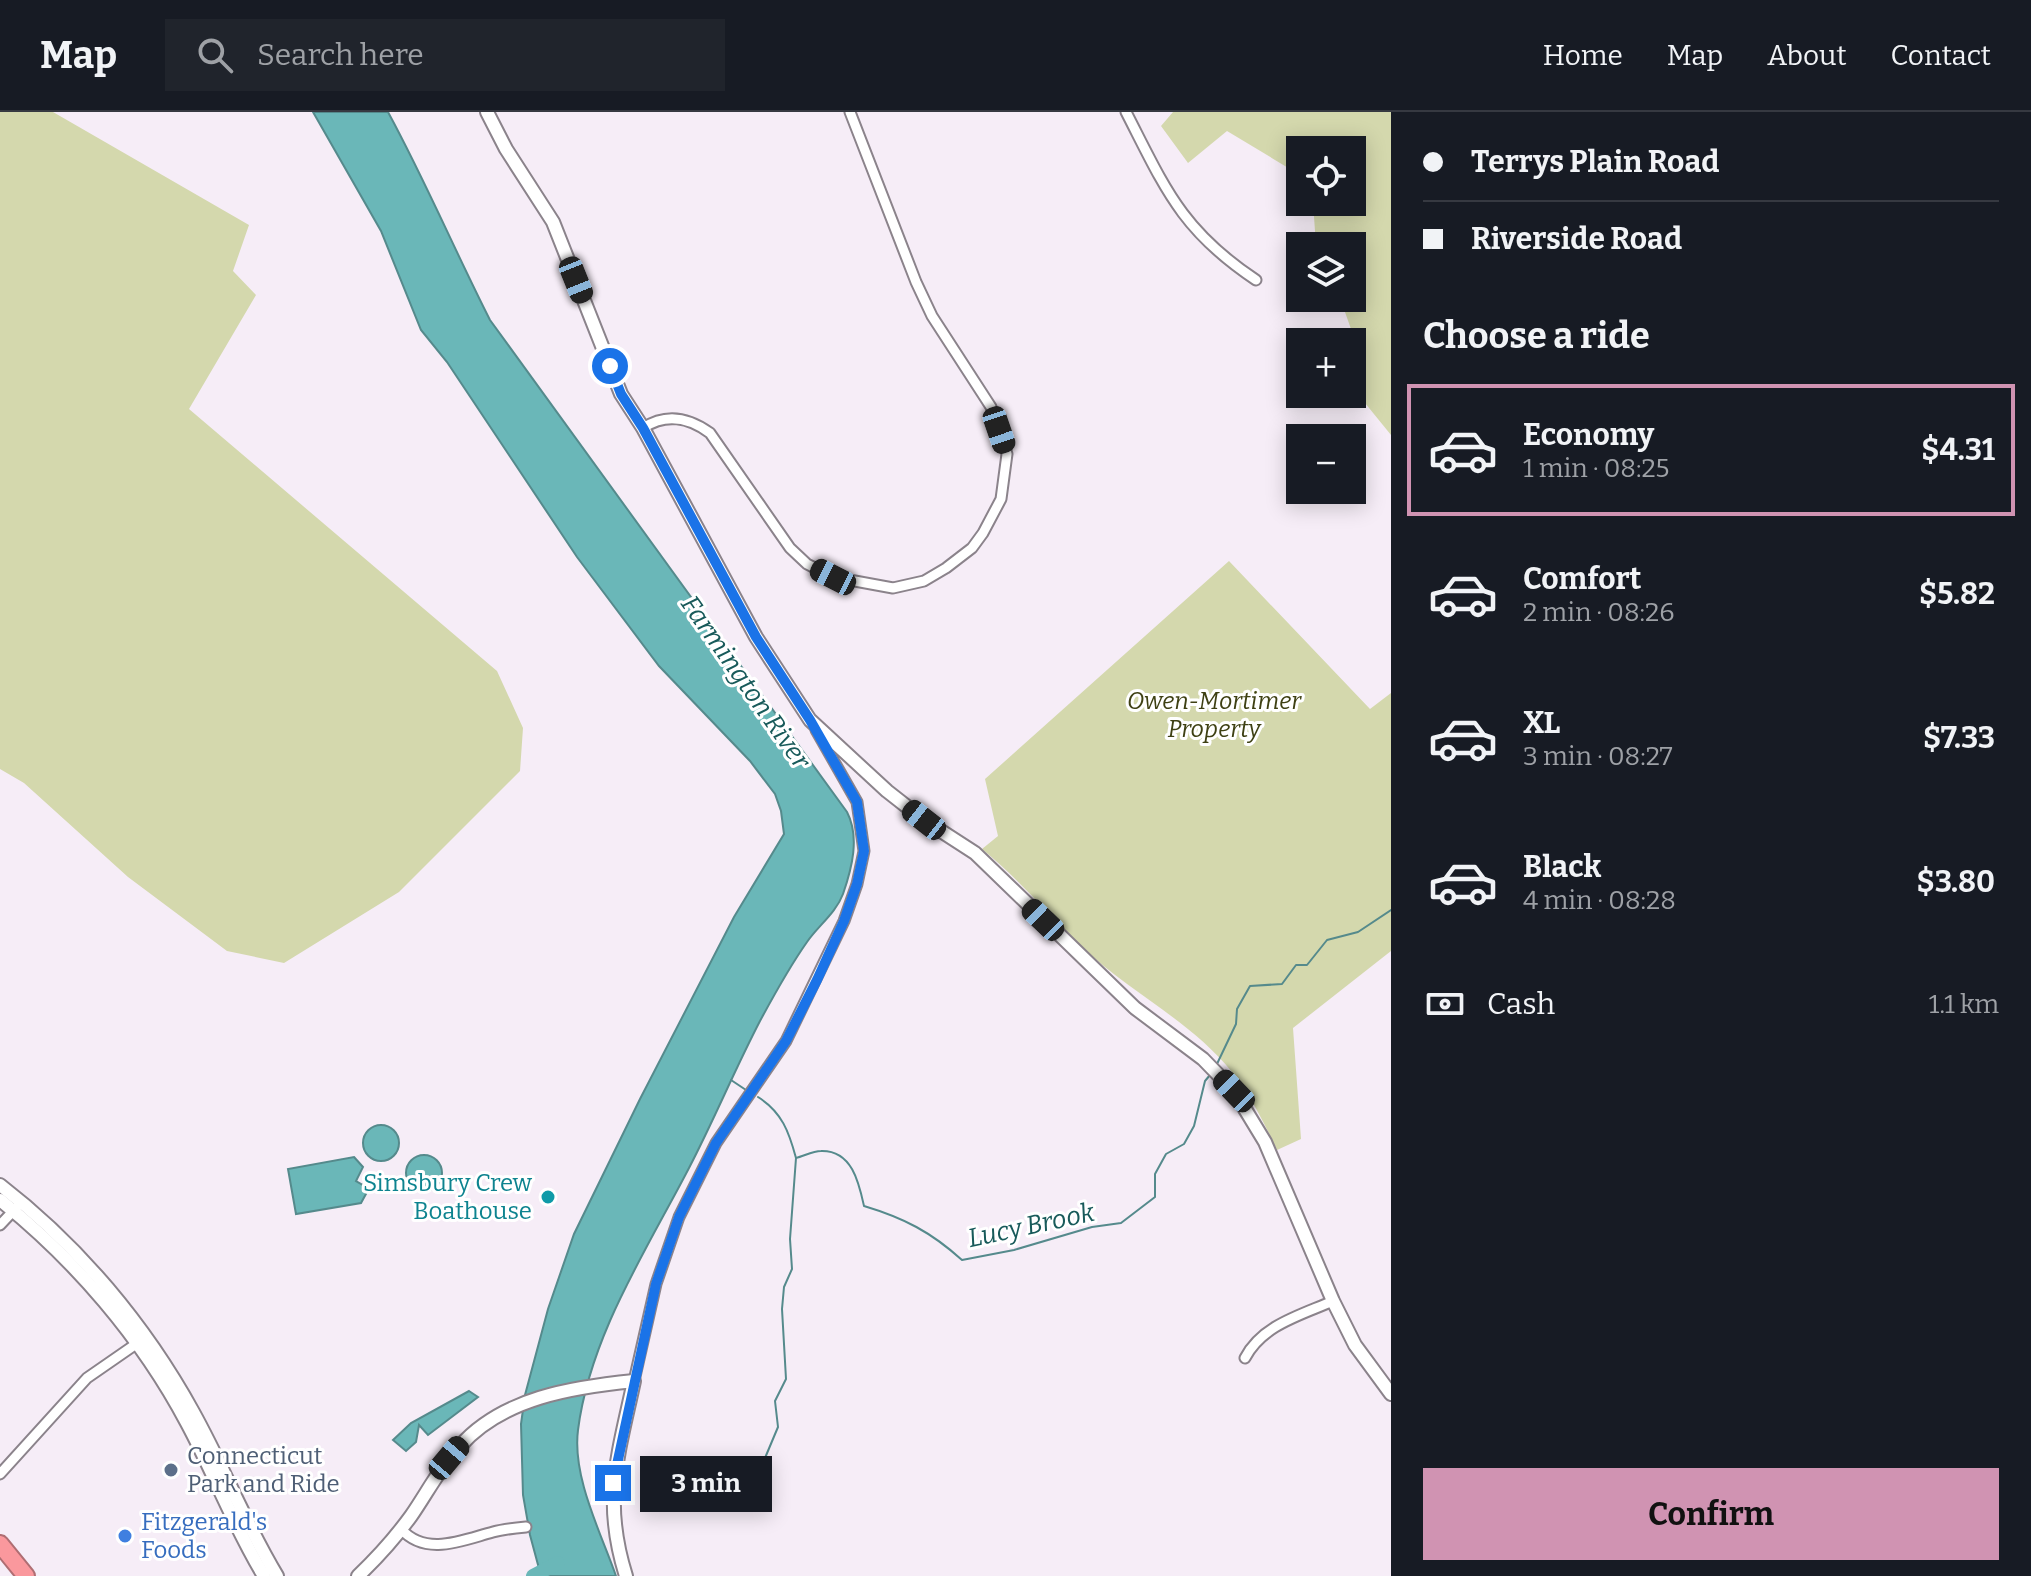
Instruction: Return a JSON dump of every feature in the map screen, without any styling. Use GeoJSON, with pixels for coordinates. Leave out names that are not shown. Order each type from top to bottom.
{"type":"FeatureCollection","features":[{"type":"Feature","properties":{"kind":"highway"},"geometry":{"type":"LineString","coordinates":[[0,1544],[26,1576]]}},
{"type":"Feature","properties":{"kind":"street"},"geometry":{"type":"LineString","coordinates":[[487,112],[506,149],[553,222],[621,394],[643,428],[756,637],[810,720],[857,802],[864,851],[844,921],[786,1041],[716,1143],[679,1217],[656,1284],[613,1490],[613,1524],[626,1576]]}},
{"type":"Feature","properties":{"kind":"street"},"geometry":{"type":"LineString","coordinates":[[643,428],[662,418],[674,417],[710,433],[790,548],[807,564],[833,577],[893,588],[924,581],[961,557],[983,533],[1001,499],[1007,454],[991,407],[932,316],[916,282],[850,112]]}},
{"type":"Feature","properties":{"kind":"street"},"geometry":{"type":"LineString","coordinates":[[1126,112],[1173,203],[1212,248],[1256,280]]}},
{"type":"Feature","properties":{"kind":"street"},"geometry":{"type":"LineString","coordinates":[[810,720],[887,791],[975,853],[1135,1008],[1203,1059],[1234,1091],[1265,1142],[1355,1345],[1391,1394]]}},
{"type":"Feature","properties":{"kind":"street"},"geometry":{"type":"LineString","coordinates":[[0,1185],[17,1207],[79,1256],[115,1297],[187,1423],[250,1554],[264,1576]]}},
{"type":"Feature","properties":{"kind":"street"},"geometry":{"type":"LineString","coordinates":[[0,1200],[17,1207]]}},
{"type":"Feature","properties":{"kind":"street"},"geometry":{"type":"LineString","coordinates":[[0,1225],[17,1207]]}},
{"type":"Feature","properties":{"kind":"street"},"geometry":{"type":"LineString","coordinates":[[1245,1358],[1252,1344],[1271,1329],[1333,1301]]}},
{"type":"Feature","properties":{"kind":"street"},"geometry":{"type":"LineString","coordinates":[[0,1474],[87,1378],[141,1341]]}},
{"type":"Feature","properties":{"kind":"street"},"geometry":{"type":"LineString","coordinates":[[141,1341],[192,1411],[277,1576]]}},
{"type":"Feature","properties":{"kind":"street"},"geometry":{"type":"LineString","coordinates":[[358,1576],[401,1529],[461,1444],[488,1421],[521,1404],[594,1386],[634,1381]]}},
{"type":"Feature","properties":{"kind":"street"},"geometry":{"type":"LineString","coordinates":[[401,1529],[416,1541],[437,1545],[526,1527]]}},
{"type":"Feature","properties":{"kind":"green space"},"geometry":{"type":"Polygon","coordinates":[[[0,112],[53,112],[249,225],[233,271],[256,295],[189,409],[497,671],[523,728],[520,771],[399,892],[284,963],[227,951],[128,877],[24,783],[0,769],[0,112]]]}},
{"type":"Feature","properties":{"kind":"green space"},"geometry":{"type":"Polygon","coordinates":[[[1173,112],[1391,112],[1391,435],[1366,404],[1366,328],[1351,328],[1345,312],[1366,312],[1366,232],[1315,232],[1314,216],[1366,216],[1366,136],[1286,136],[1286,167],[1227,131],[1188,163],[1161,126],[1173,112]]]}},
{"type":"Feature","properties":{"kind":"green space","name":"Owen-Mortimer Property"},"geometry":{"type":"Polygon","coordinates":[[[1229,561],[1370,709],[1391,693],[1391,951],[1293,1028],[1301,1139],[1277,1150],[1245,1091],[1216,1054],[1100,963],[982,849],[998,836],[985,779],[1229,561]]]}},
{"type":"Feature","properties":{"kind":"water","name":"Farmington River"},"geometry":{"type":"Polygon","coordinates":[[[313,112],[388,112],[490,320],[847,812],[851,822],[854,842],[852,863],[840,901],[801,951],[760,1021],[698,1150],[622,1295],[594,1361],[584,1395],[577,1448],[583,1486],[616,1576],[541,1576],[523,1495],[521,1424],[525,1395],[548,1309],[574,1234],[734,917],[784,834],[781,811],[775,794],[750,761],[659,666],[577,557],[447,362],[421,330],[381,231],[313,112]]]}},
{"type":"Feature","properties":{"kind":"water"},"geometry":{"type":"Polygon","coordinates":[[[381,1125],[394,1130],[399,1143],[394,1156],[381,1161],[368,1156],[363,1143],[368,1130],[381,1125]]]}},
{"type":"Feature","properties":{"kind":"water"},"geometry":{"type":"Polygon","coordinates":[[[424,1155],[437,1160],[442,1173],[437,1186],[424,1191],[411,1186],[406,1173],[411,1160],[424,1155]]]}},
{"type":"Feature","properties":{"kind":"water"},"geometry":{"type":"Polygon","coordinates":[[[354,1157],[363,1167],[356,1181],[366,1187],[367,1192],[361,1203],[296,1214],[288,1169],[354,1157]]]}},
{"type":"Feature","properties":{"kind":"water"},"geometry":{"type":"Polygon","coordinates":[[[469,1391],[478,1397],[428,1435],[419,1425],[416,1442],[406,1451],[393,1440],[411,1423],[469,1391]]]}},
{"type":"Feature","properties":{"kind":"waterway","name":"Lucy Brook"},"geometry":{"type":"LineString","coordinates":[[1216,1066],[1236,1024],[1237,1009],[1250,986],[1282,984],[1296,965],[1307,965],[1327,940],[1358,932],[1391,910]]}},
{"type":"Feature","properties":{"kind":"waterway","name":"Lucy Brook"},"geometry":{"type":"LineString","coordinates":[[758,1097],[773,1109],[783,1123],[796,1158],[821,1151],[840,1156],[852,1170],[864,1206],[916,1227],[962,1260],[1014,1250],[1092,1227],[1121,1223],[1155,1197],[1155,1174],[1166,1154],[1184,1144],[1194,1126],[1205,1081],[1210,1075]]}},
{"type":"Feature","properties":{"kind":"waterway","name":"Lucy Brook"},"geometry":{"type":"LineString","coordinates":[[731,1080],[746,1090]]}},
{"type":"Feature","properties":{"kind":"waterway"},"geometry":{"type":"LineString","coordinates":[[771,1476],[765,1458],[778,1427],[775,1401],[786,1379],[782,1309],[784,1287],[792,1269],[790,1239],[796,1158]]}},
{"type":"Feature","properties":{"kind":"waterway"},"geometry":{"type":"LineString","coordinates":[[533,1576],[558,1563]]}},
{"type":"Feature","properties":{"kind":"place","name":"Simsbury Crew Boathouse"},"geometry":{"type":"Point","coordinates":[548,1197]}},
{"type":"Feature","properties":{"kind":"place","name":"Connecticut Park and Ride"},"geometry":{"type":"Point","coordinates":[171,1470]}},
{"type":"Feature","properties":{"kind":"place","name":"Fitzgerald's Foods"},"geometry":{"type":"Point","coordinates":[125,1536]}},
{"type":"Feature","properties":{"kind":"route"},"geometry":{"type":"LineString","coordinates":[[610,366],[621,394],[643,428],[756,637],[810,720],[857,802],[864,851],[844,921],[817,980],[786,1041],[716,1143],[667,1247],[656,1284],[613,1483]]}}]}
